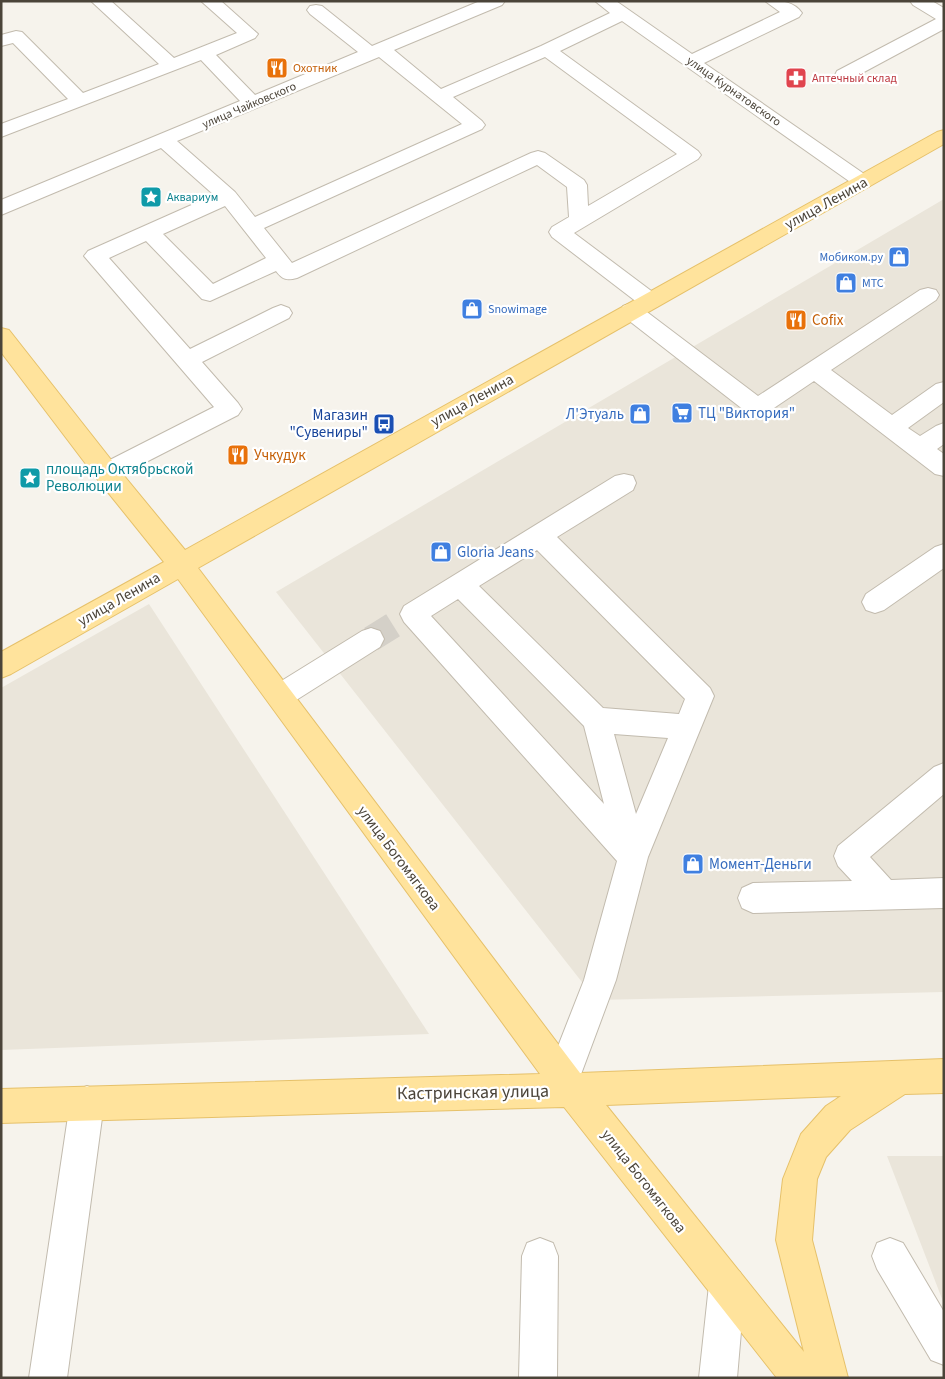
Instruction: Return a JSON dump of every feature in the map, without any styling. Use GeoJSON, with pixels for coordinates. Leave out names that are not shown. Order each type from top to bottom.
{"type":"FeatureCollection","features":[{"type":"Feature","properties":{"kind":"main road","name":"улица Ленина"},"geometry":{"type":"LineString","coordinates":[[1,666],[944,136]]}},
{"type":"Feature","properties":{"kind":"main road","name":"улица Богомягкова"},"geometry":{"type":"LineString","coordinates":[[1,336],[180,564],[568,1083],[801,1378]]}},
{"type":"Feature","properties":{"kind":"main road","name":"Кастринская улица"},"geometry":{"type":"LineString","coordinates":[[1,1106],[568,1083],[720,1083],[898,1079],[944,1076]]}},
{"type":"Feature","properties":{"kind":"main road"},"geometry":{"type":"LineString","coordinates":[[829,1378],[794,1240],[800,1178],[813,1146],[838,1118],[898,1079]]}},
{"type":"Feature","properties":{"kind":"street"},"geometry":{"type":"LineString","coordinates":[[100,1],[171,65]]}},
{"type":"Feature","properties":{"kind":"street"},"geometry":{"type":"LineString","coordinates":[[1,131],[249,34],[210,1]]}},
{"type":"Feature","properties":{"kind":"street","name":"улица Чайковского"},"geometry":{"type":"LineString","coordinates":[[1,208],[496,1]]}},
{"type":"Feature","properties":{"kind":"street","name":"улица Курнатовского"},"geometry":{"type":"LineString","coordinates":[[604,1],[863,182]]}},
{"type":"Feature","properties":{"kind":"street"},"geometry":{"type":"LineString","coordinates":[[691,62],[793,13],[774,1]]}},
{"type":"Feature","properties":{"kind":"street"},"geometry":{"type":"LineString","coordinates":[[919,1],[944,16]]}},
{"type":"Feature","properties":{"kind":"street"},"geometry":{"type":"LineString","coordinates":[[341,9],[380,50]]}},
{"type":"Feature","properties":{"kind":"street"},"geometry":{"type":"LineString","coordinates":[[252,226],[476,125],[380,50],[316,10]]}},
{"type":"Feature","properties":{"kind":"street"},"geometry":{"type":"LineString","coordinates":[[440,96],[547,50],[622,14]]}},
{"type":"Feature","properties":{"kind":"street"},"geometry":{"type":"LineString","coordinates":[[844,75],[944,22]]}},
{"type":"Feature","properties":{"kind":"street"},"geometry":{"type":"LineString","coordinates":[[1,41],[16,36],[81,100]]}},
{"type":"Feature","properties":{"kind":"street"},"geometry":{"type":"LineString","coordinates":[[547,50],[691,155],[558,232],[757,408],[816,371],[928,295]]}},
{"type":"Feature","properties":{"kind":"street"},"geometry":{"type":"LineString","coordinates":[[204,53],[253,103]]}},
{"type":"Feature","properties":{"kind":"street"},"geometry":{"type":"LineString","coordinates":[[164,140],[228,197],[289,273],[538,157],[577,184],[579,220]]}},
{"type":"Feature","properties":{"kind":"street"},"geometry":{"type":"LineString","coordinates":[[107,473],[230,409],[95,256],[228,197]]}},
{"type":"Feature","properties":{"kind":"street"},"geometry":{"type":"LineString","coordinates":[[150,232],[210,294],[280,260]]}},
{"type":"Feature","properties":{"kind":"street"},"geometry":{"type":"LineString","coordinates":[[187,360],[281,313]]}},
{"type":"Feature","properties":{"kind":"street"},"geometry":{"type":"LineString","coordinates":[[816,371],[944,467]]}},
{"type":"Feature","properties":{"kind":"street"},"geometry":{"type":"LineString","coordinates":[[891,428],[944,390]]}},
{"type":"Feature","properties":{"kind":"street"},"geometry":{"type":"LineString","coordinates":[[920,449],[944,432]]}},
{"type":"Feature","properties":{"kind":"street"},"geometry":{"type":"LineString","coordinates":[[624,483],[404,619],[633,857]]}},
{"type":"Feature","properties":{"kind":"street"},"geometry":{"type":"LineString","coordinates":[[538,536],[700,696],[633,857],[600,980],[568,1083]]}},
{"type":"Feature","properties":{"kind":"street"},"geometry":{"type":"LineString","coordinates":[[875,602],[944,554]]}},
{"type":"Feature","properties":{"kind":"street"},"geometry":{"type":"LineString","coordinates":[[460,584],[596,720],[633,857]]}},
{"type":"Feature","properties":{"kind":"street"},"geometry":{"type":"LineString","coordinates":[[280,696],[371,639]]}},
{"type":"Feature","properties":{"kind":"street"},"geometry":{"type":"LineString","coordinates":[[596,720],[688,727]]}},
{"type":"Feature","properties":{"kind":"street"},"geometry":{"type":"LineString","coordinates":[[884,894],[849,856],[944,776]]}},
{"type":"Feature","properties":{"kind":"street"},"geometry":{"type":"LineString","coordinates":[[752,898],[944,893]]}},
{"type":"Feature","properties":{"kind":"street"},"geometry":{"type":"LineString","coordinates":[[48,1378],[87,1103]]}},
{"type":"Feature","properties":{"kind":"street"},"geometry":{"type":"LineString","coordinates":[[538,1378],[540,1256]]}},
{"type":"Feature","properties":{"kind":"street"},"geometry":{"type":"LineString","coordinates":[[890,1256],[944,1347]]}},
{"type":"Feature","properties":{"kind":"street"},"geometry":{"type":"LineString","coordinates":[[718,1378],[727,1285]]}},
{"type":"Feature","properties":{"kind":"shaded area"},"geometry":{"type":"Polygon","coordinates":[[[944,199],[944,992],[596,1000],[276,592],[944,199]]]}},
{"type":"Feature","properties":{"kind":"shaded area"},"geometry":{"type":"Polygon","coordinates":[[[149,604],[429,1034],[1,1050],[1,688],[149,604]]]}},
{"type":"Feature","properties":{"kind":"shaded area"},"geometry":{"type":"Polygon","coordinates":[[[887,1156],[944,1156],[944,1304],[887,1156]]]}},
{"type":"Feature","properties":{"kind":"tunnel"},"geometry":{"type":"LineString","coordinates":[[371,639],[395,624]]}},
{"type":"Feature","properties":{"kind":"place","name":"Охотник"},"geometry":{"type":"Point","coordinates":[277,68]}},
{"type":"Feature","properties":{"kind":"place","name":"Аптечный склад"},"geometry":{"type":"Point","coordinates":[796,78]}},
{"type":"Feature","properties":{"kind":"place","name":"Аквариум"},"geometry":{"type":"Point","coordinates":[151,197]}},
{"type":"Feature","properties":{"kind":"place","name":"Мобиком.ру"},"geometry":{"type":"Point","coordinates":[899,257]}},
{"type":"Feature","properties":{"kind":"place","name":"МТС"},"geometry":{"type":"Point","coordinates":[846,283]}},
{"type":"Feature","properties":{"kind":"place","name":"Snowimage"},"geometry":{"type":"Point","coordinates":[472,309]}},
{"type":"Feature","properties":{"kind":"place","name":"Cofix"},"geometry":{"type":"Point","coordinates":[796,320]}},
{"type":"Feature","properties":{"kind":"place","name":"ТЦ \"Виктория\""},"geometry":{"type":"Point","coordinates":[682,413]}},
{"type":"Feature","properties":{"kind":"place","name":"Л'Этуаль"},"geometry":{"type":"Point","coordinates":[640,414]}},
{"type":"Feature","properties":{"kind":"place","name":"Магазин \"Сувениры\""},"geometry":{"type":"Point","coordinates":[384,424]}},
{"type":"Feature","properties":{"kind":"place","name":"Учкудук"},"geometry":{"type":"Point","coordinates":[238,455]}},
{"type":"Feature","properties":{"kind":"place","name":"площадь Октябрьской Революции"},"geometry":{"type":"Point","coordinates":[30,478]}},
{"type":"Feature","properties":{"kind":"place","name":"Gloria Jeans"},"geometry":{"type":"Point","coordinates":[441,552]}},
{"type":"Feature","properties":{"kind":"place","name":"Момент-Деньги"},"geometry":{"type":"Point","coordinates":[693,864]}}]}
